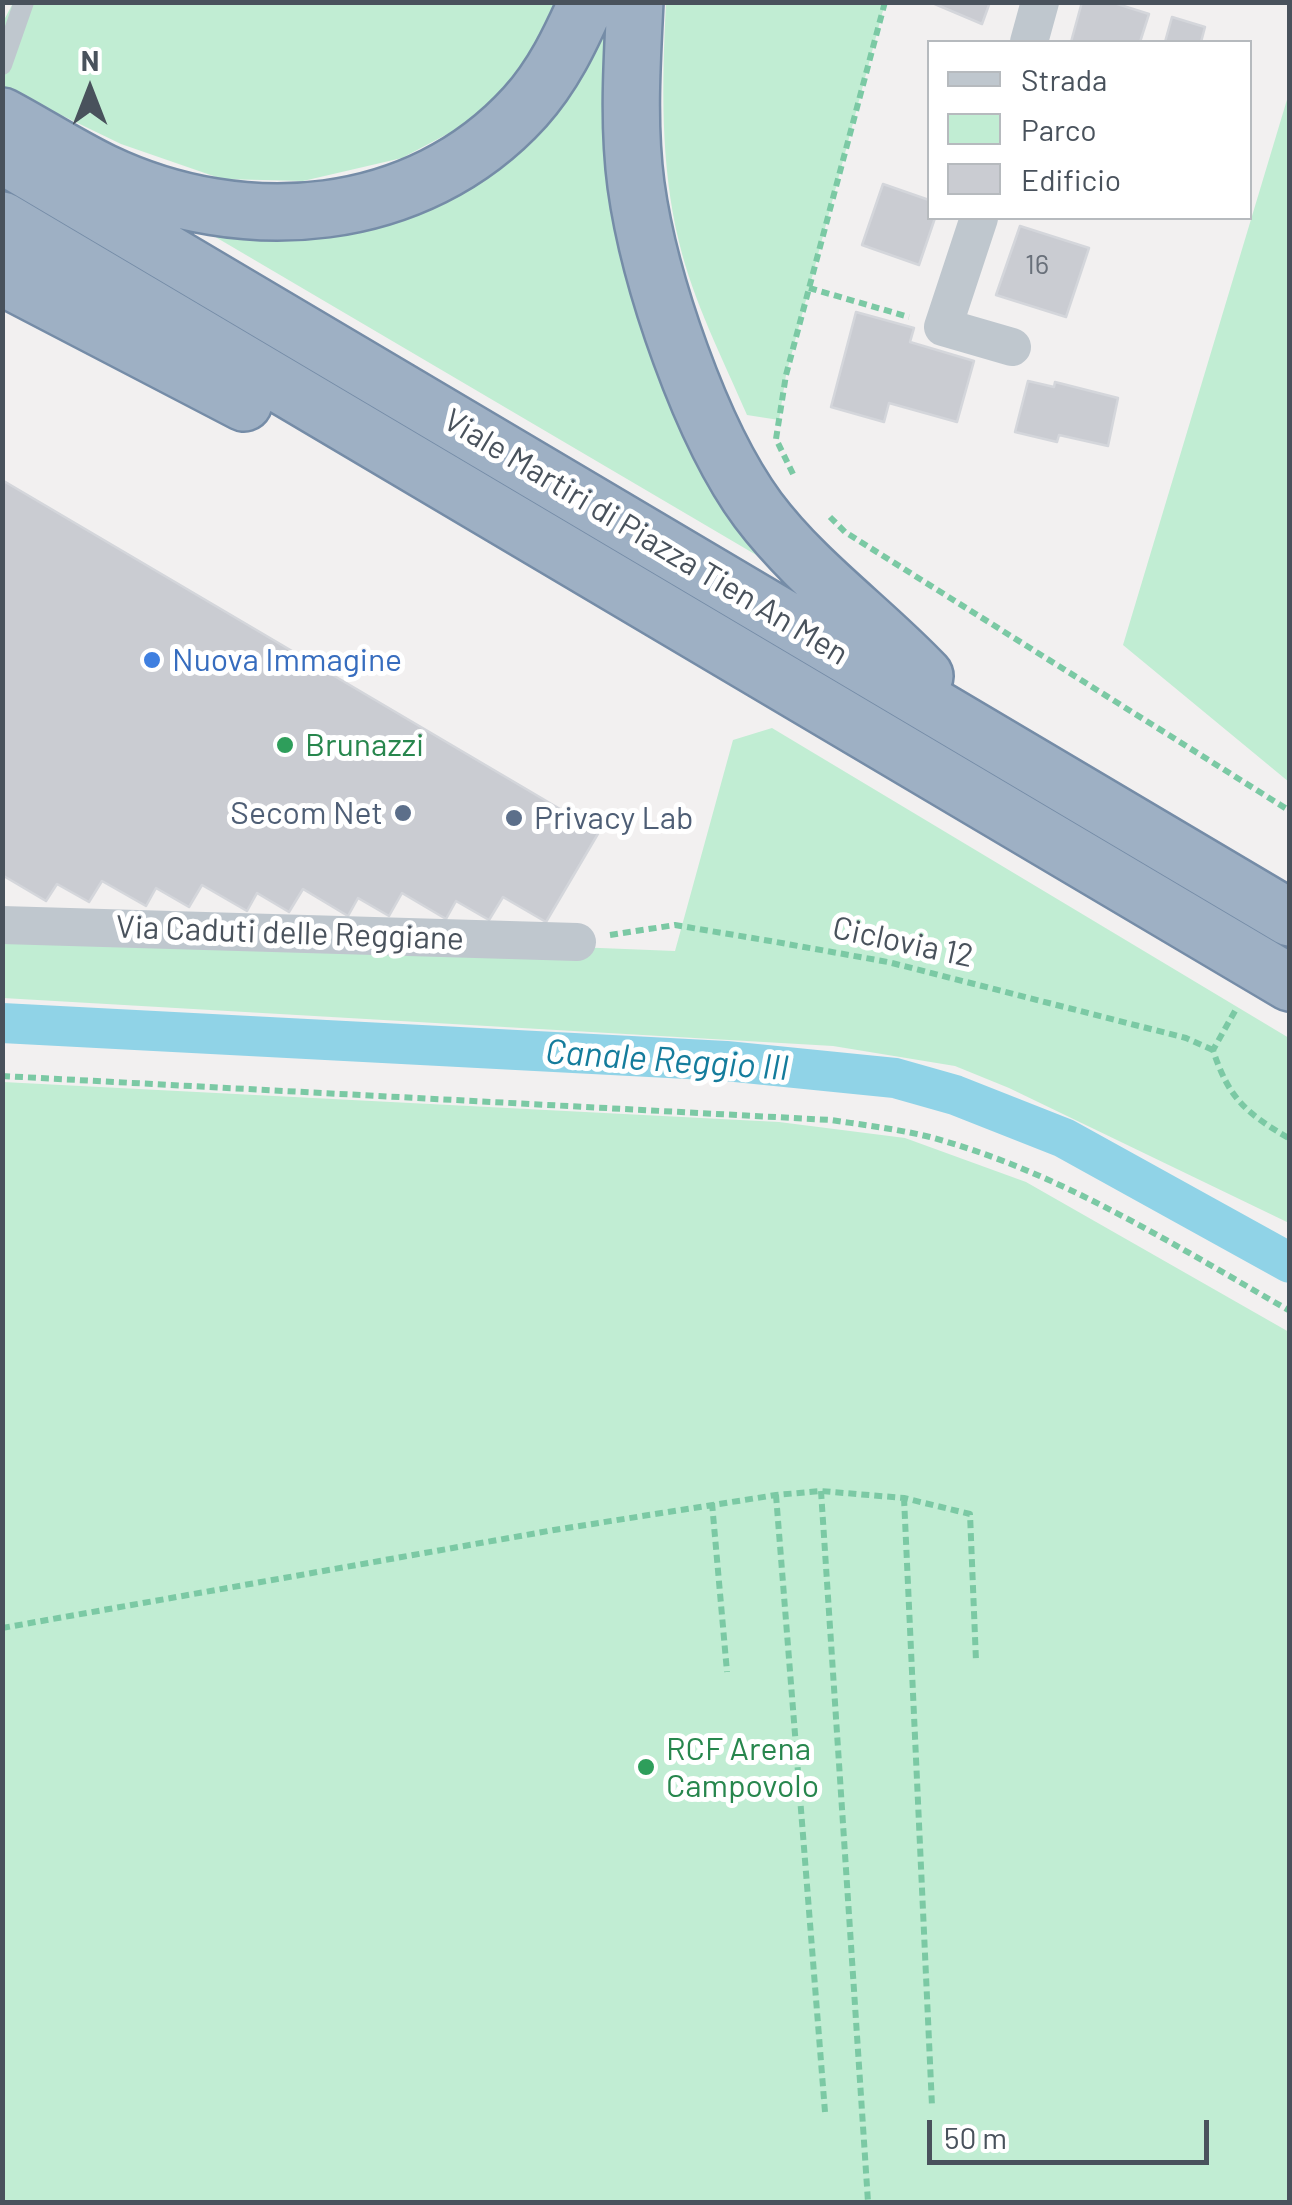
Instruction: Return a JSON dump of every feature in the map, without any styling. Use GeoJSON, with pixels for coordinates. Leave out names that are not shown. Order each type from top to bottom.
{"type":"FeatureCollection","features":[{"type":"Feature","properties":{"kind":"highway"},"geometry":{"type":"LineString","coordinates":[[2,116],[104,172],[226,210],[298,213],[361,205],[418,184],[469,158],[503,130],[528,104],[563,56],[588,2]]}},
{"type":"Feature","properties":{"kind":"highway"},"geometry":{"type":"LineString","coordinates":[[635,2],[633,139],[644,228],[689,375],[719,447],[757,509],[798,558],[902,653],[978,734]]}},
{"type":"Feature","properties":{"kind":"highway","name":"Viale Martiri di Piazza Tien An Men"},"geometry":{"type":"LineString","coordinates":[[2,155],[1290,918]]}},
{"type":"Feature","properties":{"kind":"highway","name":"Viale Martiri di Piazza Tien An Men"},"geometry":{"type":"LineString","coordinates":[[2,220],[1290,982]]}},
{"type":"Feature","properties":{"kind":"highway"},"geometry":{"type":"LineString","coordinates":[[2,278],[304,435],[518,525]]}},
{"type":"Feature","properties":{"kind":"street"},"geometry":{"type":"LineString","coordinates":[[1030,40],[1040,2]]}},
{"type":"Feature","properties":{"kind":"street"},"geometry":{"type":"LineString","coordinates":[[977,220],[944,327],[1012,347]]}},
{"type":"Feature","properties":{"kind":"street","name":"Via Caduti delle Reggiane"},"geometry":{"type":"LineString","coordinates":[[2,925],[577,942]]}},
{"type":"Feature","properties":{"kind":"lane"},"geometry":{"type":"LineString","coordinates":[[2,65],[24,2]]}},
{"type":"Feature","properties":{"kind":"path"},"geometry":{"type":"LineString","coordinates":[[802,491],[776,438],[786,375],[884,2]]}},
{"type":"Feature","properties":{"kind":"path"},"geometry":{"type":"LineString","coordinates":[[809,288],[944,327]]}},
{"type":"Feature","properties":{"kind":"path"},"geometry":{"type":"LineString","coordinates":[[816,505],[845,532],[1290,811]]}},
{"type":"Feature","properties":{"kind":"path","name":"Ciclovia 12"},"geometry":{"type":"LineString","coordinates":[[577,942],[675,925],[776,942],[888,962],[992,987],[1186,1038],[1213,1050]]}},
{"type":"Feature","properties":{"kind":"path"},"geometry":{"type":"LineString","coordinates":[[1236,1011],[1213,1050],[1221,1075],[1234,1098],[1252,1116],[1290,1138]]}},
{"type":"Feature","properties":{"kind":"path"},"geometry":{"type":"LineString","coordinates":[[2,1076],[811,1118],[892,1129],[932,1138],[1061,1185],[1290,1311]]}},
{"type":"Feature","properties":{"kind":"path"},"geometry":{"type":"LineString","coordinates":[[821,1491],[868,2202]]}},
{"type":"Feature","properties":{"kind":"path"},"geometry":{"type":"LineString","coordinates":[[2,1628],[712,1503],[821,1491],[904,1498],[970,1514],[976,1661]]}},
{"type":"Feature","properties":{"kind":"path"},"geometry":{"type":"LineString","coordinates":[[776,1495],[825,2112]]}},
{"type":"Feature","properties":{"kind":"path"},"geometry":{"type":"LineString","coordinates":[[904,1498],[932,2106]]}},
{"type":"Feature","properties":{"kind":"path"},"geometry":{"type":"LineString","coordinates":[[712,1503],[727,1672]]}},
{"type":"Feature","properties":{"kind":"green space"},"geometry":{"type":"Polygon","coordinates":[[[13,3],[564,3],[516,83],[472,121],[402,158],[303,181],[222,179],[121,144],[3,87],[3,22],[13,3]]]}},
{"type":"Feature","properties":{"kind":"green space"},"geometry":{"type":"Polygon","coordinates":[[[617,3],[613,156],[792,576],[178,215],[377,223],[617,3]]]}},
{"type":"Feature","properties":{"kind":"green space"},"geometry":{"type":"Polygon","coordinates":[[[666,3],[885,3],[786,375],[779,420],[747,415],[709,330],[679,242],[665,153],[666,3]]]}},
{"type":"Feature","properties":{"kind":"green space"},"geometry":{"type":"Polygon","coordinates":[[[1289,93],[1289,782],[1123,645],[1289,93]]]}},
{"type":"Feature","properties":{"kind":"green space"},"geometry":{"type":"Polygon","coordinates":[[[772,728],[1289,1038],[1289,1223],[1009,1088],[955,1066],[833,1046],[3,998],[2,924],[675,951],[733,740],[772,728]]]}},
{"type":"Feature","properties":{"kind":"green space","name":"RCF Arena Campovolo"},"geometry":{"type":"Polygon","coordinates":[[[3,1082],[779,1122],[905,1138],[1026,1182],[1289,1332],[1289,2202],[3,2202],[3,1082]]]}},
{"type":"Feature","properties":{"kind":"building"},"geometry":{"type":"Polygon","coordinates":[[[930,2],[990,2],[982,24],[930,2]]]}},
{"type":"Feature","properties":{"kind":"building"},"geometry":{"type":"Polygon","coordinates":[[[1082,2],[1111,2],[1149,14],[1141,40],[1072,40],[1082,2]]]}},
{"type":"Feature","properties":{"kind":"building"},"geometry":{"type":"Polygon","coordinates":[[[1172,17],[1205,27],[1202,40],[1166,40],[1172,17]]]}},
{"type":"Feature","properties":{"kind":"building"},"geometry":{"type":"Polygon","coordinates":[[[883,184],[927,199],[927,220],[934,220],[919,265],[862,245],[883,184]]]}},
{"type":"Feature","properties":{"kind":"building"},"geometry":{"type":"Polygon","coordinates":[[[1020,226],[1089,248],[1066,317],[996,295],[1020,226]]]}},
{"type":"Feature","properties":{"kind":"building"},"geometry":{"type":"Polygon","coordinates":[[[856,312],[914,328],[910,342],[974,361],[957,422],[889,403],[884,422],[831,407],[856,312]]]}},
{"type":"Feature","properties":{"kind":"building"},"geometry":{"type":"Polygon","coordinates":[[[1028,381],[1054,387],[1055,382],[1118,398],[1108,446],[1059,435],[1057,442],[1015,432],[1028,381]]]}},
{"type":"Feature","properties":{"kind":"building"},"geometry":{"type":"Polygon","coordinates":[[[2,480],[599,832],[546,922],[503,897],[489,920],[456,901],[446,919],[402,893],[389,916],[358,898],[348,916],[303,889],[289,912],[257,893],[247,911],[202,885],[189,907],[156,888],[146,906],[102,881],[89,902],[57,884],[46,901],[2,875],[2,480]]]}},
{"type":"Feature","properties":{"kind":"waterway","name":"Canale Reggio III"},"geometry":{"type":"LineString","coordinates":[[2,1023],[726,1061],[895,1078],[955,1095],[1064,1138],[1290,1263]]}},
{"type":"Feature","properties":{"kind":"place","name":"Nuova Immagine"},"geometry":{"type":"Point","coordinates":[152,660]}},
{"type":"Feature","properties":{"kind":"place","name":"Brunazzi"},"geometry":{"type":"Point","coordinates":[285,745]}},
{"type":"Feature","properties":{"kind":"place","name":"Secom Net"},"geometry":{"type":"Point","coordinates":[403,813]}},
{"type":"Feature","properties":{"kind":"place","name":"Privacy Lab"},"geometry":{"type":"Point","coordinates":[514,818]}},
{"type":"Feature","properties":{"kind":"place","name":"RCF Arena Campovolo"},"geometry":{"type":"Point","coordinates":[646,1767]}}]}
